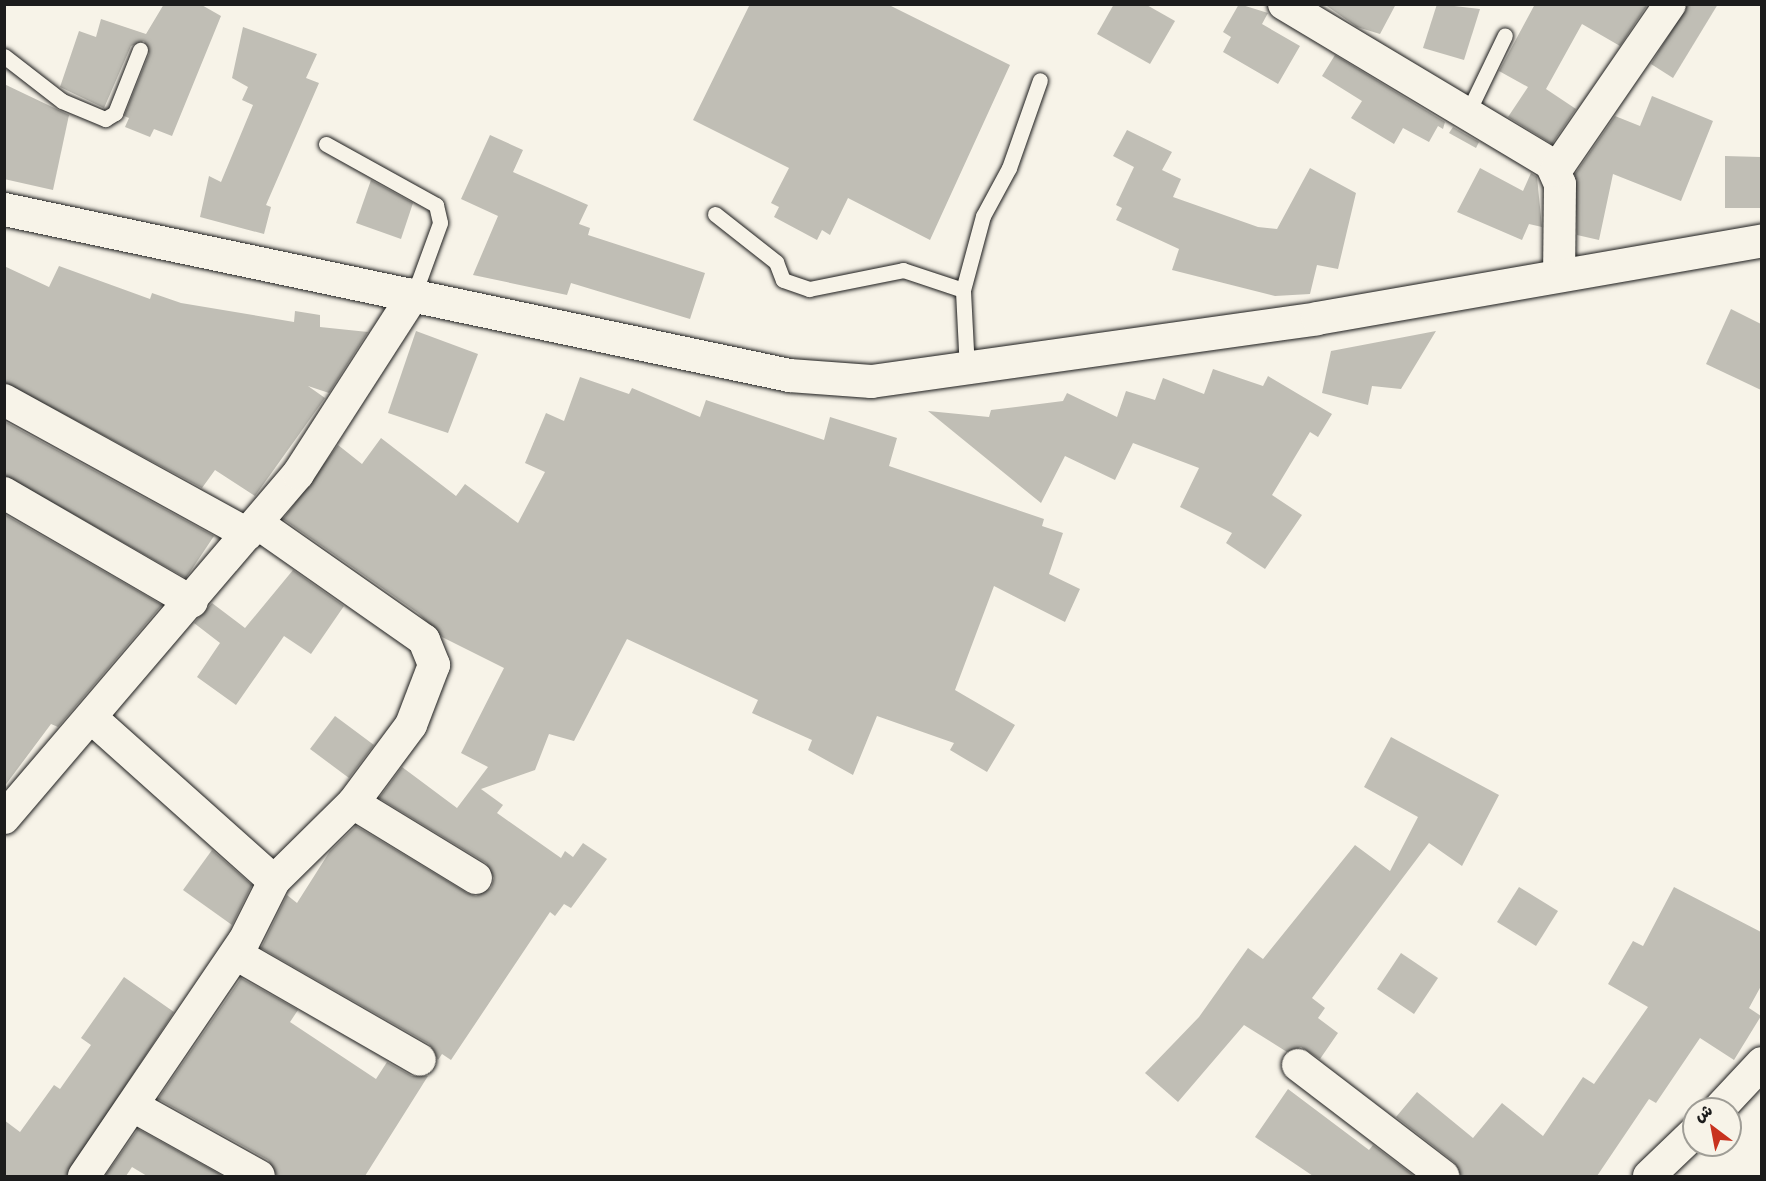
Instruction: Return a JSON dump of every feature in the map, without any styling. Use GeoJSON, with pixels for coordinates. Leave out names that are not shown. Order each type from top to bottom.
{"type":"FeatureCollection","features":[{"type":"Feature","properties":{"kind":"street"},"geometry":{"type":"LineString","coordinates":[[1559,276],[1556,170],[1670,4]]}},
{"type":"Feature","properties":{"kind":"street"},"geometry":{"type":"LineString","coordinates":[[1302,9],[1468,112],[1556,170]]}},
{"type":"Feature","properties":{"kind":"street"},"geometry":{"type":"LineString","coordinates":[[4,209],[789,375],[871,381],[967,370],[1559,276],[1761,240]]}},
{"type":"Feature","properties":{"kind":"street"},"geometry":{"type":"LineString","coordinates":[[8,808],[92,718],[192,602],[304,465],[414,294]]}},
{"type":"Feature","properties":{"kind":"street"},"geometry":{"type":"LineString","coordinates":[[4,400],[253,528],[424,640],[433,654],[429,682],[411,725],[353,803],[274,881],[236,954],[84,1176]]}},
{"type":"Feature","properties":{"kind":"street"},"geometry":{"type":"LineString","coordinates":[[4,493],[192,602]]}},
{"type":"Feature","properties":{"kind":"street"},"geometry":{"type":"LineString","coordinates":[[92,718],[274,881]]}},
{"type":"Feature","properties":{"kind":"street"},"geometry":{"type":"LineString","coordinates":[[353,803],[476,878]]}},
{"type":"Feature","properties":{"kind":"street"},"geometry":{"type":"LineString","coordinates":[[236,954],[420,1060]]}},
{"type":"Feature","properties":{"kind":"street"},"geometry":{"type":"LineString","coordinates":[[1730,1097],[1761,1064]]}},
{"type":"Feature","properties":{"kind":"street"},"geometry":{"type":"LineString","coordinates":[[1298,1065],[1443,1176]]}},
{"type":"Feature","properties":{"kind":"street"},"geometry":{"type":"LineString","coordinates":[[133,1106],[259,1176]]}},
{"type":"Feature","properties":{"kind":"street"},"geometry":{"type":"LineString","coordinates":[[1649,1176],[1682,1144]]}},
{"type":"Feature","properties":{"kind":"lane"},"geometry":{"type":"LineString","coordinates":[[1468,112],[1505,35]]}},
{"type":"Feature","properties":{"kind":"lane"},"geometry":{"type":"LineString","coordinates":[[4,56],[62,101],[105,119],[115,113],[140,50]]}},
{"type":"Feature","properties":{"kind":"lane"},"geometry":{"type":"LineString","coordinates":[[967,370],[963,290],[983,216],[1009,168],[1040,80]]}},
{"type":"Feature","properties":{"kind":"lane"},"geometry":{"type":"LineString","coordinates":[[326,144],[435,205],[440,223],[414,294]]}},
{"type":"Feature","properties":{"kind":"lane"},"geometry":{"type":"LineString","coordinates":[[715,214],[776,262],[783,280],[809,289],[903,270],[963,290]]}},
{"type":"Feature","properties":{"kind":"building"},"geometry":{"type":"Polygon","coordinates":[[[164,4],[200,4],[221,16],[172,136],[154,129],[150,137],[125,127],[129,118],[124,116],[149,54],[144,41],[131,46],[104,108],[60,87],[79,31],[96,37],[101,19],[146,34],[164,4]]]}},
{"type":"Feature","properties":{"kind":"building"},"geometry":{"type":"Polygon","coordinates":[[[750,4],[887,4],[1010,65],[930,240],[848,198],[830,235],[822,230],[817,240],[774,217],[779,207],[771,203],[789,168],[693,120],[750,4]]]}},
{"type":"Feature","properties":{"kind":"building"},"geometry":{"type":"Polygon","coordinates":[[[1114,4],[1145,4],[1175,21],[1150,64],[1097,34],[1114,4]]]}},
{"type":"Feature","properties":{"kind":"building"},"geometry":{"type":"Polygon","coordinates":[[[1239,4],[1268,13],[1262,24],[1300,46],[1278,84],[1223,52],[1231,37],[1223,32],[1239,4]]]}},
{"type":"Feature","properties":{"kind":"building"},"geometry":{"type":"Polygon","coordinates":[[[1324,4],[1396,4],[1380,34],[1357,27],[1324,4]]]}},
{"type":"Feature","properties":{"kind":"building"},"geometry":{"type":"Polygon","coordinates":[[[1437,4],[1480,9],[1464,60],[1423,48],[1437,4]]]}},
{"type":"Feature","properties":{"kind":"building"},"geometry":{"type":"Polygon","coordinates":[[[1535,4],[1648,4],[1620,46],[1582,24],[1546,89],[1576,109],[1552,144],[1508,117],[1528,87],[1499,71],[1535,4]]]}},
{"type":"Feature","properties":{"kind":"building"},"geometry":{"type":"Polygon","coordinates":[[[1688,4],[1718,4],[1673,78],[1651,64],[1688,4]]]}},
{"type":"Feature","properties":{"kind":"building"},"geometry":{"type":"Polygon","coordinates":[[[243,27],[317,54],[306,78],[319,83],[266,205],[271,207],[264,234],[200,217],[209,176],[221,182],[253,105],[242,100],[248,87],[232,78],[243,27]]]}},
{"type":"Feature","properties":{"kind":"building"},"geometry":{"type":"Polygon","coordinates":[[[1335,55],[1445,122],[1443,129],[1438,126],[1429,142],[1403,128],[1394,144],[1351,118],[1362,101],[1322,76],[1335,55]]]}},
{"type":"Feature","properties":{"kind":"building"},"geometry":{"type":"Polygon","coordinates":[[[4,84],[69,115],[53,190],[4,179],[4,84]]]}},
{"type":"Feature","properties":{"kind":"building"},"geometry":{"type":"Polygon","coordinates":[[[1652,96],[1713,121],[1681,201],[1613,174],[1599,240],[1577,235],[1575,174],[1615,116],[1640,126],[1652,96]]]}},
{"type":"Feature","properties":{"kind":"building"},"geometry":{"type":"Polygon","coordinates":[[[1453,127],[1479,142],[1476,148],[1449,133],[1453,127]]]}},
{"type":"Feature","properties":{"kind":"building"},"geometry":{"type":"Polygon","coordinates":[[[1127,130],[1172,152],[1162,170],[1181,179],[1173,197],[1258,227],[1277,229],[1310,168],[1356,193],[1338,269],[1317,265],[1310,294],[1275,296],[1172,270],[1179,249],[1116,220],[1122,208],[1116,205],[1134,167],[1113,156],[1127,130]]]}},
{"type":"Feature","properties":{"kind":"building"},"geometry":{"type":"Polygon","coordinates":[[[490,135],[523,150],[513,172],[588,205],[579,224],[590,228],[588,235],[705,273],[690,319],[571,283],[567,295],[473,275],[498,216],[461,199],[490,135]]]}},
{"type":"Feature","properties":{"kind":"building"},"geometry":{"type":"Polygon","coordinates":[[[1725,156],[1761,157],[1761,208],[1725,208],[1725,156]]]}},
{"type":"Feature","properties":{"kind":"building"},"geometry":{"type":"Polygon","coordinates":[[[1480,168],[1523,191],[1531,173],[1537,177],[1542,227],[1529,224],[1522,240],[1457,212],[1480,168]]]}},
{"type":"Feature","properties":{"kind":"building"},"geometry":{"type":"Polygon","coordinates":[[[371,180],[413,203],[401,239],[356,223],[371,180]]]}},
{"type":"Feature","properties":{"kind":"building"},"geometry":{"type":"Polygon","coordinates":[[[4,266],[49,287],[59,266],[150,299],[152,293],[181,303],[294,322],[295,311],[320,315],[320,327],[368,332],[329,393],[308,386],[325,398],[255,496],[215,470],[202,488],[4,382],[4,266]]]}},
{"type":"Feature","properties":{"kind":"building"},"geometry":{"type":"Polygon","coordinates":[[[1731,309],[1761,324],[1761,390],[1706,364],[1731,309]]]}},
{"type":"Feature","properties":{"kind":"building"},"geometry":{"type":"Polygon","coordinates":[[[416,331],[478,354],[448,433],[388,413],[416,331]]]}},
{"type":"Feature","properties":{"kind":"building"},"geometry":{"type":"Polygon","coordinates":[[[1436,331],[1401,389],[1372,386],[1368,405],[1322,393],[1331,351],[1436,331]]]}},
{"type":"Feature","properties":{"kind":"building"},"geometry":{"type":"Polygon","coordinates":[[[1213,369],[1263,386],[1268,376],[1332,414],[1318,437],[1310,432],[1272,495],[1302,515],[1265,569],[1226,543],[1232,533],[1180,507],[1199,468],[1133,443],[1115,480],[1065,456],[1041,503],[928,411],[989,417],[991,410],[1063,401],[1067,393],[1117,417],[1126,391],[1155,400],[1163,378],[1204,394],[1213,369]]]}},
{"type":"Feature","properties":{"kind":"building"},"geometry":{"type":"Polygon","coordinates":[[[580,377],[629,394],[632,388],[700,417],[706,400],[824,440],[830,417],[897,438],[889,466],[1044,519],[1042,526],[1063,533],[1049,574],[1080,589],[1065,622],[994,586],[955,690],[1015,725],[987,772],[950,750],[954,743],[877,716],[853,775],[808,750],[812,740],[752,713],[758,700],[627,639],[574,741],[549,734],[535,770],[481,789],[503,805],[497,813],[561,858],[565,851],[573,857],[583,843],[607,859],[571,908],[564,904],[555,916],[550,912],[451,1060],[442,1054],[438,1060],[429,1044],[261,948],[287,895],[297,903],[330,851],[356,826],[467,893],[476,896],[491,888],[494,878],[486,863],[379,798],[402,767],[457,808],[488,767],[461,753],[504,668],[442,637],[418,613],[283,519],[338,445],[362,464],[381,438],[456,496],[465,484],[518,523],[545,472],[525,463],[546,413],[564,421],[580,377]]]}},
{"type":"Feature","properties":{"kind":"building"},"geometry":{"type":"Polygon","coordinates":[[[4,421],[214,536],[186,578],[4,475],[4,421]]]}},
{"type":"Feature","properties":{"kind":"building"},"geometry":{"type":"Polygon","coordinates":[[[4,514],[162,605],[58,727],[51,724],[4,787],[4,514]]]}},
{"type":"Feature","properties":{"kind":"building"},"geometry":{"type":"Polygon","coordinates":[[[293,570],[344,606],[311,654],[284,636],[236,705],[197,677],[220,643],[194,623],[212,603],[245,628],[293,570]]]}},
{"type":"Feature","properties":{"kind":"building"},"geometry":{"type":"Polygon","coordinates":[[[335,716],[374,745],[349,778],[310,749],[335,716]]]}},
{"type":"Feature","properties":{"kind":"building"},"geometry":{"type":"Polygon","coordinates":[[[1391,737],[1499,795],[1462,866],[1429,843],[1312,998],[1325,1008],[1318,1018],[1338,1033],[1320,1059],[1301,1047],[1287,1052],[1244,1025],[1178,1102],[1145,1073],[1199,1017],[1248,948],[1263,959],[1355,845],[1390,871],[1418,817],[1364,787],[1391,737]]]}},
{"type":"Feature","properties":{"kind":"building"},"geometry":{"type":"Polygon","coordinates":[[[212,850],[252,885],[232,925],[183,890],[212,850]]]}},
{"type":"Feature","properties":{"kind":"building"},"geometry":{"type":"Polygon","coordinates":[[[1519,887],[1558,911],[1536,946],[1497,922],[1519,887]]]}},
{"type":"Feature","properties":{"kind":"building"},"geometry":{"type":"Polygon","coordinates":[[[1674,887],[1761,932],[1761,986],[1749,1008],[1761,1016],[1734,1060],[1700,1038],[1656,1103],[1649,1099],[1597,1176],[1461,1176],[1454,1162],[1396,1117],[1417,1092],[1473,1138],[1502,1103],[1543,1136],[1583,1077],[1594,1084],[1648,1007],[1608,984],[1633,941],[1643,946],[1674,887]]]}},
{"type":"Feature","properties":{"kind":"building"},"geometry":{"type":"Polygon","coordinates":[[[1401,953],[1438,978],[1414,1014],[1377,989],[1401,953]]]}},
{"type":"Feature","properties":{"kind":"building"},"geometry":{"type":"Polygon","coordinates":[[[124,977],[174,1012],[66,1176],[4,1176],[4,1120],[20,1132],[54,1085],[60,1089],[91,1045],[81,1038],[124,977]]]}},
{"type":"Feature","properties":{"kind":"building"},"geometry":{"type":"Polygon","coordinates":[[[241,978],[298,1010],[290,1022],[376,1079],[387,1062],[412,1076],[428,1076],[365,1176],[277,1176],[268,1160],[158,1099],[241,978]]]}},
{"type":"Feature","properties":{"kind":"building"},"geometry":{"type":"Polygon","coordinates":[[[1288,1089],[1369,1150],[1373,1145],[1414,1176],[1313,1176],[1255,1137],[1288,1089]]]}},
{"type":"Feature","properties":{"kind":"building"},"geometry":{"type":"Polygon","coordinates":[[[138,1129],[223,1176],[147,1176],[132,1167],[126,1176],[105,1176],[138,1129]]]}}]}
